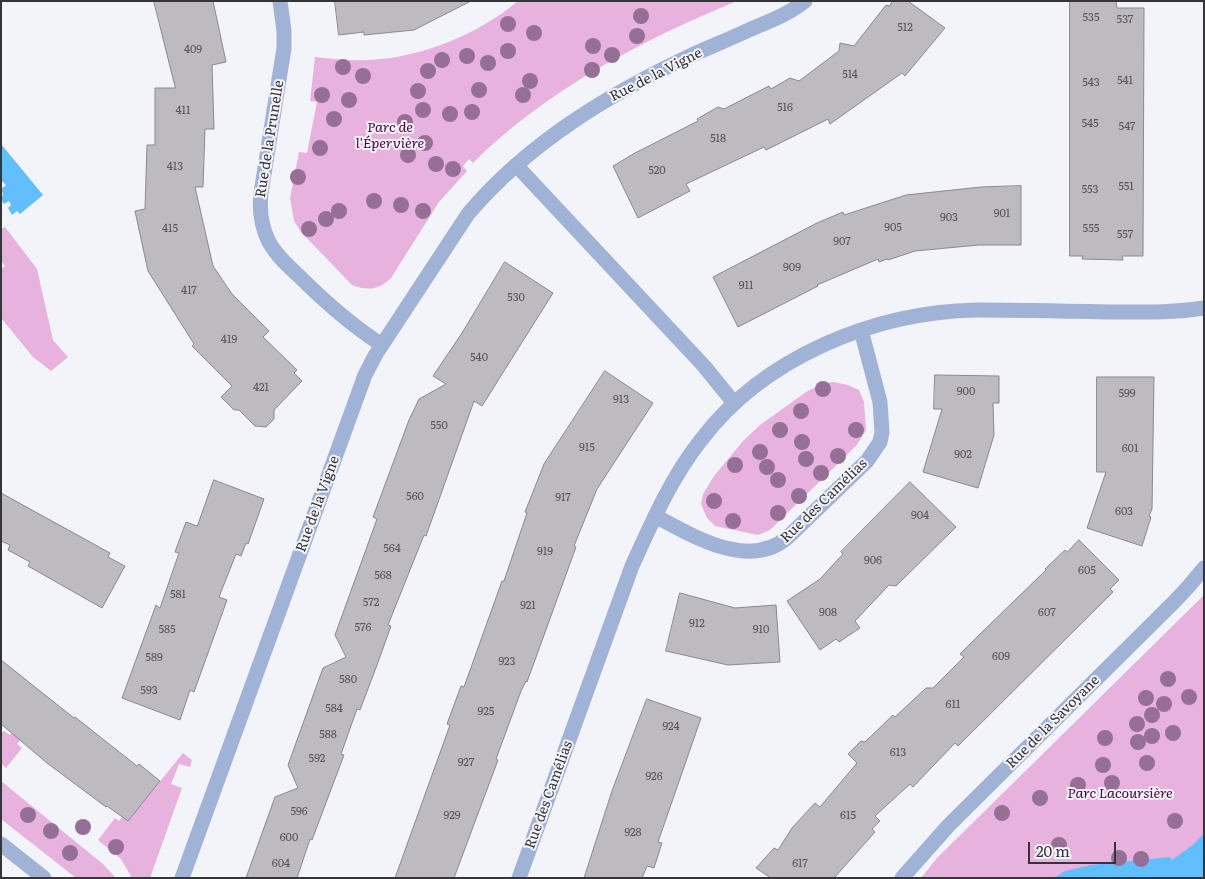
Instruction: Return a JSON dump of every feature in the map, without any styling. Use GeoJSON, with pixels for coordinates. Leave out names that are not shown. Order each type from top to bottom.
{"type":"FeatureCollection","features":[{"type":"Feature","properties":{"kind":"street","name":"Rue de la Prunelle"},"geometry":{"type":"LineString","coordinates":[[280,1],[283,15],[284,48],[261,193],[262,223],[269,242],[281,258],[338,314],[382,345]]}},
{"type":"Feature","properties":{"kind":"street","name":"Rue de la Vigne"},"geometry":{"type":"LineString","coordinates":[[182,878],[362,381],[369,365],[468,214],[516,165],[572,121],[636,83],[777,18],[805,1]]}},
{"type":"Feature","properties":{"kind":"street"},"geometry":{"type":"LineString","coordinates":[[516,165],[704,366],[734,402]]}},
{"type":"Feature","properties":{"kind":"street","name":"Rue des Camélias"},"geometry":{"type":"LineString","coordinates":[[519,878],[632,566],[674,478],[701,439],[734,402],[798,359],[834,340],[861,330],[925,315],[961,311],[1162,312],[1204,308]]}},
{"type":"Feature","properties":{"kind":"street","name":"Rue des Camélias"},"geometry":{"type":"LineString","coordinates":[[655,516],[712,544],[744,552],[769,550],[788,537],[867,461],[880,442],[882,432],[880,402],[861,330]]}},
{"type":"Feature","properties":{"kind":"street","name":"Rue de la Savoyane"},"geometry":{"type":"LineString","coordinates":[[902,878],[949,825],[1180,596],[1204,568]]}},
{"type":"Feature","properties":{"kind":"street"},"geometry":{"type":"LineString","coordinates":[[1,844],[44,878]]}},
{"type":"Feature","properties":{"kind":"green space","name":"Parc de l'Épervière"},"geometry":{"type":"Polygon","coordinates":[[[518,1],[737,1],[666,32],[631,50],[597,69],[532,112],[473,163],[469,159],[463,166],[467,171],[439,202],[391,278],[382,285],[368,289],[352,285],[301,232],[294,221],[290,198],[299,152],[307,153],[317,102],[310,101],[315,57],[369,60],[408,55],[467,34],[518,1]]]}},
{"type":"Feature","properties":{"kind":"green space"},"geometry":{"type":"Polygon","coordinates":[[[5,227],[37,269],[53,340],[68,357],[51,371],[33,357],[1,318],[1,269],[5,266],[1,261],[1,229],[5,227]]]}},
{"type":"Feature","properties":{"kind":"green space"},"geometry":{"type":"Polygon","coordinates":[[[833,382],[848,385],[859,390],[864,402],[866,430],[857,445],[770,530],[758,535],[715,526],[707,518],[701,504],[703,494],[714,476],[743,441],[760,425],[806,392],[822,384],[833,382]]]}},
{"type":"Feature","properties":{"kind":"green space","name":"Parc Lacoursière"},"geometry":{"type":"Polygon","coordinates":[[[1204,595],[1204,878],[921,878],[937,858],[1204,595]]]}},
{"type":"Feature","properties":{"kind":"green space"},"geometry":{"type":"Polygon","coordinates":[[[31,708],[40,715],[17,744],[22,748],[6,768],[1,763],[1,731],[10,735],[31,708]]]}},
{"type":"Feature","properties":{"kind":"green space"},"geometry":{"type":"Polygon","coordinates":[[[183,753],[192,760],[190,767],[179,764],[171,784],[182,788],[150,878],[132,878],[121,859],[98,840],[115,818],[119,821],[122,817],[128,821],[183,753]]]}},
{"type":"Feature","properties":{"kind":"green space"},"geometry":{"type":"Polygon","coordinates":[[[1,781],[103,864],[116,878],[76,878],[1,819],[1,781]]]}},
{"type":"Feature","properties":{"kind":"water"},"geometry":{"type":"Polygon","coordinates":[[[1,144],[43,195],[20,214],[17,211],[12,215],[8,208],[11,205],[9,201],[4,204],[1,200],[3,194],[1,189],[6,185],[1,180],[1,144]]]}},
{"type":"Feature","properties":{"kind":"water"},"geometry":{"type":"Polygon","coordinates":[[[1204,833],[1204,878],[1054,878],[1065,871],[1090,865],[1170,857],[1172,860],[1194,844],[1204,833]]]}},
{"type":"Feature","properties":{"kind":"building"},"geometry":{"type":"Polygon","coordinates":[[[154,1],[213,1],[226,62],[212,65],[214,129],[205,129],[203,187],[195,187],[213,266],[232,294],[269,331],[263,337],[297,370],[294,373],[302,381],[274,410],[274,419],[266,427],[255,426],[239,410],[234,410],[221,397],[232,386],[192,346],[194,344],[148,271],[135,211],[145,209],[147,145],[155,145],[155,88],[175,88],[154,1]]]}},
{"type":"Feature","properties":{"kind":"building"},"geometry":{"type":"Polygon","coordinates":[[[335,1],[471,1],[414,30],[364,35],[364,32],[339,35],[335,1]]]}},
{"type":"Feature","properties":{"kind":"building"},"geometry":{"type":"Polygon","coordinates":[[[893,1],[908,1],[945,28],[905,76],[902,73],[830,124],[828,119],[766,150],[764,147],[686,184],[690,191],[638,218],[613,166],[698,121],[697,119],[718,107],[724,109],[769,86],[771,89],[790,78],[799,81],[839,51],[840,43],[854,46],[886,5],[889,6],[893,1]]]}},
{"type":"Feature","properties":{"kind":"building"},"geometry":{"type":"Polygon","coordinates":[[[1070,1],[1116,1],[1117,8],[1144,8],[1143,256],[1122,256],[1123,260],[1082,259],[1083,256],[1070,256],[1070,1]]]}},
{"type":"Feature","properties":{"kind":"building"},"geometry":{"type":"Polygon","coordinates":[[[1021,186],[1021,245],[979,245],[915,251],[879,262],[878,259],[817,285],[738,327],[713,277],[817,223],[843,212],[844,215],[906,195],[981,187],[1021,186]]]}},
{"type":"Feature","properties":{"kind":"building"},"geometry":{"type":"Polygon","coordinates":[[[505,262],[553,293],[482,406],[474,401],[426,536],[424,535],[388,625],[391,626],[377,665],[360,710],[357,709],[341,754],[344,755],[312,840],[310,839],[297,878],[246,878],[275,797],[298,788],[288,765],[323,668],[346,657],[335,635],[377,519],[373,517],[409,420],[419,399],[446,384],[433,376],[462,333],[505,262]]]}},
{"type":"Feature","properties":{"kind":"building"},"geometry":{"type":"Polygon","coordinates":[[[605,371],[653,403],[597,489],[574,546],[576,547],[527,682],[521,691],[496,759],[498,760],[454,878],[395,878],[450,725],[447,724],[461,686],[464,687],[502,581],[504,581],[527,513],[525,512],[544,464],[605,371]]]}},
{"type":"Feature","properties":{"kind":"building"},"geometry":{"type":"Polygon","coordinates":[[[935,375],[999,376],[999,403],[993,403],[994,435],[978,488],[923,472],[942,409],[934,409],[935,375]]]}},
{"type":"Feature","properties":{"kind":"building"},"geometry":{"type":"Polygon","coordinates":[[[1097,377],[1154,377],[1152,509],[1142,546],[1087,528],[1106,472],[1097,472],[1097,377]]]}},
{"type":"Feature","properties":{"kind":"building"},"geometry":{"type":"Polygon","coordinates":[[[214,480],[264,499],[248,544],[246,543],[241,556],[236,554],[219,597],[227,600],[194,692],[190,690],[180,720],[122,698],[156,605],[160,608],[179,553],[175,552],[186,522],[197,526],[214,480]]]}},
{"type":"Feature","properties":{"kind":"building"},"geometry":{"type":"Polygon","coordinates":[[[910,482],[956,527],[896,586],[889,585],[855,621],[860,628],[839,642],[836,639],[820,650],[787,601],[820,579],[843,554],[841,552],[910,482]]]}},
{"type":"Feature","properties":{"kind":"building"},"geometry":{"type":"Polygon","coordinates":[[[1,493],[110,553],[108,557],[125,566],[102,608],[28,566],[30,562],[8,550],[10,545],[1,541],[1,493]]]}},
{"type":"Feature","properties":{"kind":"building"},"geometry":{"type":"Polygon","coordinates":[[[1079,540],[1119,580],[1110,589],[1113,592],[958,746],[955,743],[913,787],[910,784],[875,816],[880,821],[872,829],[875,832],[834,878],[771,878],[756,868],[774,848],[778,850],[792,828],[815,803],[820,807],[857,763],[848,754],[861,741],[865,742],[893,715],[895,717],[926,688],[933,688],[964,657],[960,654],[1045,569],[1079,540]]]}},
{"type":"Feature","properties":{"kind":"building"},"geometry":{"type":"Polygon","coordinates":[[[680,593],[735,608],[776,605],[780,662],[728,665],[666,651],[680,593]]]}},
{"type":"Feature","properties":{"kind":"building"},"geometry":{"type":"Polygon","coordinates":[[[1,660],[137,766],[139,764],[160,781],[128,821],[47,763],[1,724],[1,660]]]}},
{"type":"Feature","properties":{"kind":"building"},"geometry":{"type":"Polygon","coordinates":[[[647,699],[701,718],[658,842],[662,843],[654,868],[647,866],[642,878],[584,878],[612,791],[647,699]]]}}]}
